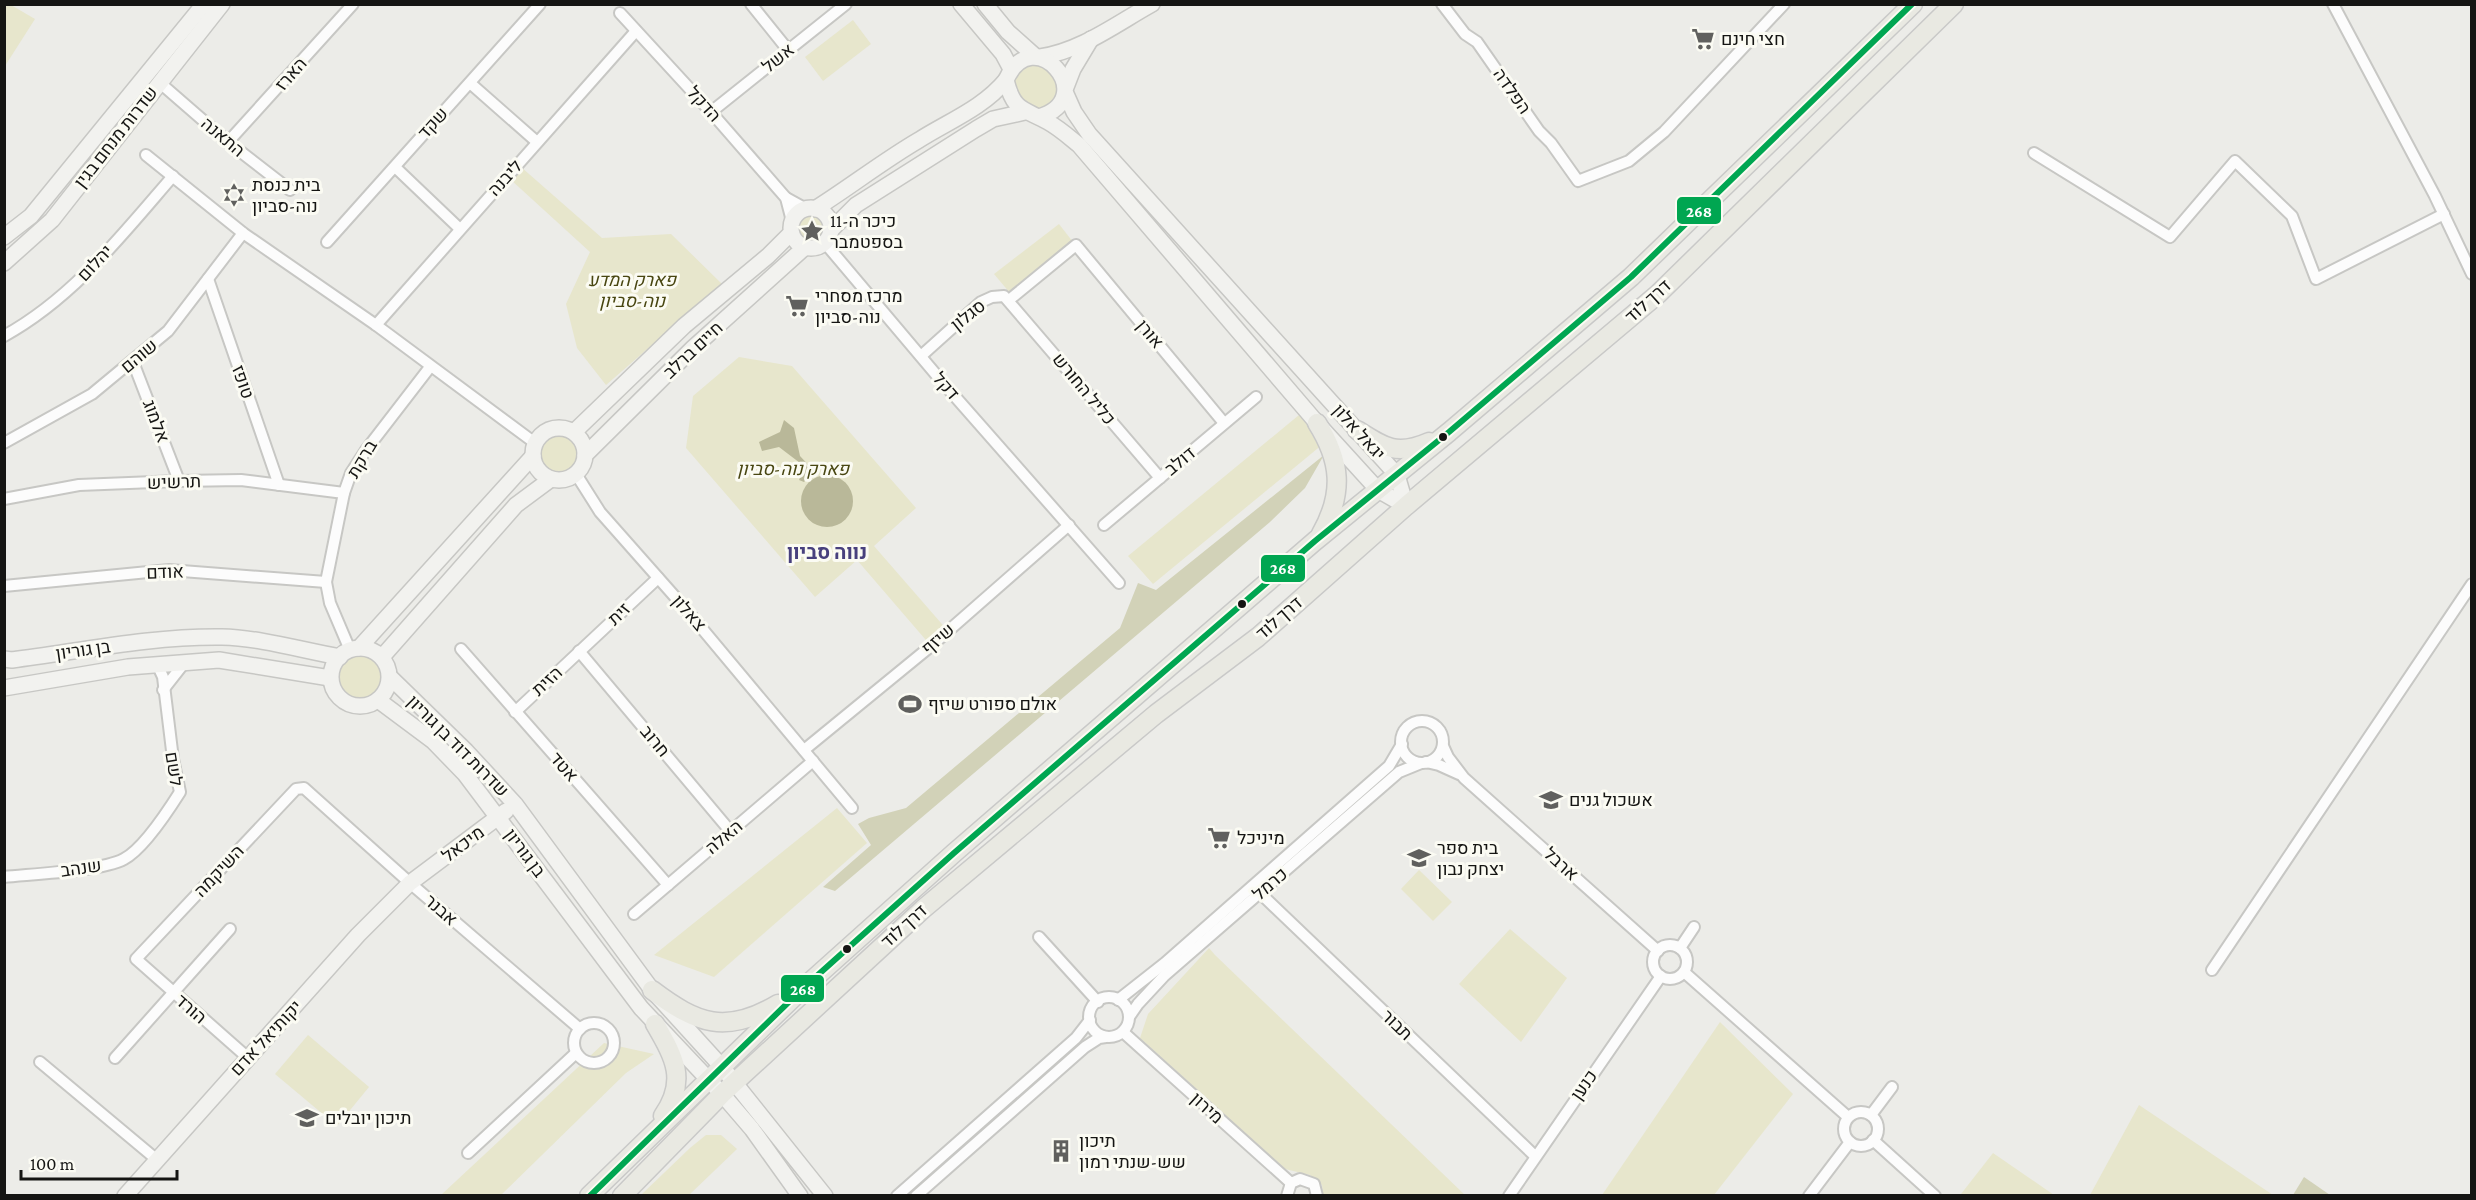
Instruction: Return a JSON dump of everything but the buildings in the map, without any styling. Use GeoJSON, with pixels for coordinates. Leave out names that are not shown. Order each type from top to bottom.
{"type":"FeatureCollection","features":[{"type":"Feature","properties":{"kind":"main road","name":"דרך לוד"},"geometry":{"type":"LineString","coordinates":[[589,1196],[800,991],[954,853],[1315,541],[1449,432],[1631,277],[1913,4]]}},
{"type":"Feature","properties":{"kind":"main road","name":"דרך לוד"},"geometry":{"type":"LineString","coordinates":[[622,1196],[728,1088],[939,895],[1156,714],[1258,637],[1406,506],[1658,294],[1953,4]]}},
{"type":"Feature","properties":{"kind":"main road"},"geometry":{"type":"LineString","coordinates":[[1315,541],[1331,513],[1337,487],[1334,454],[1317,423]]}},
{"type":"Feature","properties":{"kind":"main road"},"geometry":{"type":"LineString","coordinates":[[1358,430],[1388,448],[1399,450],[1411,450],[1449,432]]}},
{"type":"Feature","properties":{"kind":"main road"},"geometry":{"type":"LineString","coordinates":[[652,990],[687,1014],[706,1021],[721,1023],[762,1013],[800,991]]}},
{"type":"Feature","properties":{"kind":"main road"},"geometry":{"type":"LineString","coordinates":[[651,1134],[672,1101],[677,1083],[677,1072],[671,1053],[655,1024]]}},
{"type":"Feature","properties":{"kind":"street","name":"שדרות מנחם בגין"},"geometry":{"type":"LineString","coordinates":[[4,237],[31,216],[204,4]]}},
{"type":"Feature","properties":{"kind":"street","name":"שדרות מנחם בגין"},"geometry":{"type":"LineString","coordinates":[[4,263],[52,220],[222,4]]}},
{"type":"Feature","properties":{"kind":"street","name":"הארז"},"geometry":{"type":"LineString","coordinates":[[228,142],[353,4]]}},
{"type":"Feature","properties":{"kind":"street","name":"שקד"},"geometry":{"type":"LineString","coordinates":[[327,242],[540,4]]}},
{"type":"Feature","properties":{"kind":"street"},"geometry":{"type":"LineString","coordinates":[[751,4],[788,50]]}},
{"type":"Feature","properties":{"kind":"street","name":"אשל"},"geometry":{"type":"LineString","coordinates":[[711,112],[846,4]]}},
{"type":"Feature","properties":{"kind":"street"},"geometry":{"type":"LineString","coordinates":[[961,4],[1003,54],[1009,74],[1012,99],[1032,115]]}},
{"type":"Feature","properties":{"kind":"street"},"geometry":{"type":"LineString","coordinates":[[985,4],[1008,32],[1053,66],[1066,91]]}},
{"type":"Feature","properties":{"kind":"street"},"geometry":{"type":"LineString","coordinates":[[1091,39],[1073,69],[1066,91],[1057,108],[1032,115],[993,119],[856,205],[813,249],[804,248],[795,241],[792,227],[800,211],[810,209],[918,140],[977,106],[995,93],[1022,59],[1059,54],[1091,39],[1152,4]]}},
{"type":"Feature","properties":{"kind":"street","name":"הפלדה"},"geometry":{"type":"LineString","coordinates":[[1442,4],[1465,34],[1478,42],[1539,131],[1551,143],[1578,181],[1629,161],[1664,132],[1784,4]]}},
{"type":"Feature","properties":{"kind":"street"},"geometry":{"type":"LineString","coordinates":[[2333,4],[2444,214],[2472,274]]}},
{"type":"Feature","properties":{"kind":"street","name":"הדקל"},"geometry":{"type":"LineString","coordinates":[[620,13],[786,198],[810,209]]}},
{"type":"Feature","properties":{"kind":"street","name":"ליבנה"},"geometry":{"type":"LineString","coordinates":[[376,325],[636,31]]}},
{"type":"Feature","properties":{"kind":"street","name":"התאנה"},"geometry":{"type":"LineString","coordinates":[[159,82],[228,142],[290,190]]}},
{"type":"Feature","properties":{"kind":"street"},"geometry":{"type":"LineString","coordinates":[[470,82],[537,142]]}},
{"type":"Feature","properties":{"kind":"street","name":"יגאל אלון"},"geometry":{"type":"LineString","coordinates":[[1066,91],[1074,112],[1089,134],[1397,475],[1406,506]]}},
{"type":"Feature","properties":{"kind":"street","name":"יגאל אלון"},"geometry":{"type":"LineString","coordinates":[[1032,115],[1058,128],[1079,145],[1317,423],[1378,490],[1406,506]]}},
{"type":"Feature","properties":{"kind":"street"},"geometry":{"type":"LineString","coordinates":[[2034,153],[2170,237],[2235,161],[2292,216],[2316,279],[2444,214]]}},
{"type":"Feature","properties":{"kind":"street"},"geometry":{"type":"LineString","coordinates":[[146,155],[243,233],[376,325],[534,449],[536,468],[550,479],[564,480],[576,474],[581,469],[585,455],[584,446],[574,432],[557,428],[548,430],[534,449],[350,651],[335,662],[330,678],[331,685],[340,698],[351,704],[367,705],[378,700],[387,688],[390,677],[388,665],[370,650],[350,651]]}},
{"type":"Feature","properties":{"kind":"street"},"geometry":{"type":"LineString","coordinates":[[395,167],[460,229]]}},
{"type":"Feature","properties":{"kind":"street","name":"יהלום"},"geometry":{"type":"LineString","coordinates":[[4,336],[29,322],[68,292],[172,176]]}},
{"type":"Feature","properties":{"kind":"street","name":"הדקל"},"geometry":{"type":"LineString","coordinates":[[786,198],[792,227]]}},
{"type":"Feature","properties":{"kind":"street"},"geometry":{"type":"LineString","coordinates":[[810,209],[824,213],[828,218],[828,236]]}},
{"type":"Feature","properties":{"kind":"street","name":"חיים ברלב"},"geometry":{"type":"LineString","coordinates":[[574,432],[684,327],[768,256],[792,227]]}},
{"type":"Feature","properties":{"kind":"street","name":"שוהם"},"geometry":{"type":"LineString","coordinates":[[4,443],[92,394],[133,362],[168,331],[243,233]]}},
{"type":"Feature","properties":{"kind":"street","name":"דקל"},"geometry":{"type":"LineString","coordinates":[[828,236],[921,356],[1119,583]]}},
{"type":"Feature","properties":{"kind":"street","name":"סגלון"},"geometry":{"type":"LineString","coordinates":[[921,356],[981,302],[992,297],[1004,296],[1009,300],[1076,245]]}},
{"type":"Feature","properties":{"kind":"street","name":"אורן"},"geometry":{"type":"LineString","coordinates":[[1076,245],[1224,423]]}},
{"type":"Feature","properties":{"kind":"street","name":"חיים ברלב"},"geometry":{"type":"LineString","coordinates":[[585,455],[693,348],[804,248]]}},
{"type":"Feature","properties":{"kind":"street","name":"טופז"},"geometry":{"type":"LineString","coordinates":[[208,279],[279,485]]}},
{"type":"Feature","properties":{"kind":"street","name":"כליל החורש"},"geometry":{"type":"LineString","coordinates":[[1009,300],[1160,478]]}},
{"type":"Feature","properties":{"kind":"street","name":"אלמוג"},"geometry":{"type":"LineString","coordinates":[[133,362],[179,481]]}},
{"type":"Feature","properties":{"kind":"street","name":"ברקת"},"geometry":{"type":"LineString","coordinates":[[350,651],[330,603],[326,582],[344,493],[351,473],[366,450],[430,367]]}},
{"type":"Feature","properties":{"kind":"street","name":"דולב"},"geometry":{"type":"LineString","coordinates":[[1104,525],[1256,397]]}},
{"type":"Feature","properties":{"kind":"street","name":"צאלון"},"geometry":{"type":"LineString","coordinates":[[576,474],[600,512],[852,808]]}},
{"type":"Feature","properties":{"kind":"street"},"geometry":{"type":"LineString","coordinates":[[381,657],[516,505],[550,479]]}},
{"type":"Feature","properties":{"kind":"street","name":"תרשיש"},"geometry":{"type":"LineString","coordinates":[[4,499],[79,484],[179,481],[241,480],[344,493]]}},
{"type":"Feature","properties":{"kind":"street","name":"שיזף"},"geometry":{"type":"LineString","coordinates":[[804,750],[931,646],[1069,525]]}},
{"type":"Feature","properties":{"kind":"street","name":"אודם"},"geometry":{"type":"LineString","coordinates":[[4,586],[169,570],[326,582]]}},
{"type":"Feature","properties":{"kind":"street","name":"זית"},"geometry":{"type":"LineString","coordinates":[[579,651],[658,578]]}},
{"type":"Feature","properties":{"kind":"street"},"geometry":{"type":"LineString","coordinates":[[2212,970],[2472,584]]}},
{"type":"Feature","properties":{"kind":"street","name":"בן גוריון"},"geometry":{"type":"LineString","coordinates":[[4,659],[84,651],[160,638],[224,637],[350,651]]}},
{"type":"Feature","properties":{"kind":"street","name":"אטד"},"geometry":{"type":"LineString","coordinates":[[462,648],[514,712],[668,885]]}},
{"type":"Feature","properties":{"kind":"street","name":"הזית"},"geometry":{"type":"LineString","coordinates":[[514,712],[579,651]]}},
{"type":"Feature","properties":{"kind":"street","name":"חרוב"},"geometry":{"type":"LineString","coordinates":[[579,651],[731,832]]}},
{"type":"Feature","properties":{"kind":"street"},"geometry":{"type":"LineString","coordinates":[[4,688],[39,680],[157,664],[219,660],[330,678]]}},
{"type":"Feature","properties":{"kind":"street"},"geometry":{"type":"LineString","coordinates":[[163,690],[185,662]]}},
{"type":"Feature","properties":{"kind":"street","name":"לשם"},"geometry":{"type":"LineString","coordinates":[[147,837],[180,792],[163,690],[163,676],[157,664]]}},
{"type":"Feature","properties":{"kind":"street","name":"שדרות דוד בן גוריון"},"geometry":{"type":"LineString","coordinates":[[390,677],[466,750],[515,804],[715,1073]]}},
{"type":"Feature","properties":{"kind":"street","name":"בן גוריון"},"geometry":{"type":"LineString","coordinates":[[378,700],[433,741],[465,774],[641,1008],[655,1024],[715,1073]]}},
{"type":"Feature","properties":{"kind":"street"},"geometry":{"type":"LineString","coordinates":[[1419,722],[1426,722],[1439,729],[1443,746],[1436,758],[1423,763],[1407,757],[1402,744],[1407,728],[1419,722]]}},
{"type":"Feature","properties":{"kind":"street","name":"כרמל"},"geometry":{"type":"LineString","coordinates":[[1118,1000],[1165,963],[1389,766],[1402,744]]}},
{"type":"Feature","properties":{"kind":"street","name":"ארבל"},"geometry":{"type":"LineString","coordinates":[[1443,746],[1448,757],[1464,778],[1658,951]]}},
{"type":"Feature","properties":{"kind":"street","name":"האלה"},"geometry":{"type":"LineString","coordinates":[[634,914],[813,761]]}},
{"type":"Feature","properties":{"kind":"street","name":"ארבל"},"geometry":{"type":"LineString","coordinates":[[1423,763],[1439,765],[1464,778]]}},
{"type":"Feature","properties":{"kind":"street","name":"כרמל"},"geometry":{"type":"LineString","coordinates":[[1129,1017],[1154,985],[1399,772],[1423,763]]}},
{"type":"Feature","properties":{"kind":"street","name":"אבנר"},"geometry":{"type":"LineString","coordinates":[[304,788],[410,884],[580,1029]]}},
{"type":"Feature","properties":{"kind":"street","name":"השיקמה"},"geometry":{"type":"LineString","coordinates":[[136,959],[296,789],[304,788]]}},
{"type":"Feature","properties":{"kind":"street","name":"מיכאל"},"geometry":{"type":"LineString","coordinates":[[410,884],[515,804]]}},
{"type":"Feature","properties":{"kind":"street","name":"שנהב"},"geometry":{"type":"LineString","coordinates":[[4,877],[113,863],[125,859],[147,837]]}},
{"type":"Feature","properties":{"kind":"street","name":"יקותיאל אדם"},"geometry":{"type":"LineString","coordinates":[[125,1196],[358,935],[410,884]]}},
{"type":"Feature","properties":{"kind":"street","name":"תבור"},"geometry":{"type":"LineString","coordinates":[[1260,893],[1535,1156]]}},
{"type":"Feature","properties":{"kind":"street"},"geometry":{"type":"LineString","coordinates":[[1680,948],[1694,927]]}},
{"type":"Feature","properties":{"kind":"street"},"geometry":{"type":"LineString","coordinates":[[116,1058],[230,929]]}},
{"type":"Feature","properties":{"kind":"street"},"geometry":{"type":"LineString","coordinates":[[1039,938],[1098,1002]]}},
{"type":"Feature","properties":{"kind":"street"},"geometry":{"type":"LineString","coordinates":[[1668,945],[1680,948],[1687,957],[1684,972],[1673,979],[1661,976],[1654,964],[1658,951],[1668,945]]}},
{"type":"Feature","properties":{"kind":"street","name":"הורד"},"geometry":{"type":"LineString","coordinates":[[136,959],[247,1058]]}},
{"type":"Feature","properties":{"kind":"street"},"geometry":{"type":"LineString","coordinates":[[1684,972],[1848,1117]]}},
{"type":"Feature","properties":{"kind":"street","name":"כנען"},"geometry":{"type":"LineString","coordinates":[[1509,1196],[1661,976]]}},
{"type":"Feature","properties":{"kind":"street"},"geometry":{"type":"LineString","coordinates":[[897,1196],[1076,1038],[1090,1020],[1092,1008],[1098,1002],[1106,998],[1118,1000],[1126,1006],[1129,1017],[1123,1032],[1114,1037],[1099,1038],[1085,1047],[916,1196]]}},
{"type":"Feature","properties":{"kind":"street"},"geometry":{"type":"LineString","coordinates":[[1090,1020],[1096,1032],[1106,1037]]}},
{"type":"Feature","properties":{"kind":"street"},"geometry":{"type":"LineString","coordinates":[[591,1023],[603,1025],[612,1035],[613,1047],[607,1058],[596,1063],[584,1060],[576,1053],[574,1041],[580,1029],[591,1023]]}},
{"type":"Feature","properties":{"kind":"street","name":"מירון"},"geometry":{"type":"LineString","coordinates":[[1123,1032],[1291,1183]]}},
{"type":"Feature","properties":{"kind":"street"},"geometry":{"type":"LineString","coordinates":[[468,1153],[576,1053]]}},
{"type":"Feature","properties":{"kind":"street"},"geometry":{"type":"LineString","coordinates":[[40,1062],[156,1159]]}},
{"type":"Feature","properties":{"kind":"street"},"geometry":{"type":"LineString","coordinates":[[715,1073],[825,1193]]}},
{"type":"Feature","properties":{"kind":"street"},"geometry":{"type":"LineString","coordinates":[[1871,1115],[1892,1087]]}},
{"type":"Feature","properties":{"kind":"street"},"geometry":{"type":"LineString","coordinates":[[728,1088],[752,1129],[800,1196]]}},
{"type":"Feature","properties":{"kind":"street"},"geometry":{"type":"LineString","coordinates":[[1857,1112],[1871,1115],[1878,1126],[1873,1140],[1863,1145],[1850,1142],[1844,1130],[1848,1117],[1857,1112]]}},
{"type":"Feature","properties":{"kind":"street"},"geometry":{"type":"LineString","coordinates":[[1873,1140],[1932,1194]]}},
{"type":"Feature","properties":{"kind":"street"},"geometry":{"type":"LineString","coordinates":[[1809,1196],[1850,1142]]}},
{"type":"Feature","properties":{"kind":"street"},"geometry":{"type":"LineString","coordinates":[[1287,1196],[1291,1183],[1300,1179],[1310,1181],[1316,1188],[1317,1196]]}},
{"type":"Feature","properties":{"kind":"green space"},"geometry":{"type":"Polygon","coordinates":[[[5,4],[35,19],[5,66],[5,4]]]}},
{"type":"Feature","properties":{"kind":"green space"},"geometry":{"type":"Polygon","coordinates":[[[853,20],[871,44],[823,81],[805,57],[853,20]]]}},
{"type":"Feature","properties":{"kind":"green space"},"geometry":{"type":"Polygon","coordinates":[[[1035,57],[1065,88],[1038,116],[1013,99],[1012,69],[1035,57]]]}},
{"type":"Feature","properties":{"kind":"green space","name":"פארק המדע נוה-סביון"},"geometry":{"type":"Polygon","coordinates":[[[521,167],[602,238],[671,234],[722,284],[606,385],[577,348],[566,304],[590,252],[510,179],[521,167]]]}},
{"type":"Feature","properties":{"kind":"green space"},"geometry":{"type":"Polygon","coordinates":[[[811,210],[824,216],[830,229],[824,242],[811,248],[798,242],[792,229],[798,216],[811,210]]]}},
{"type":"Feature","properties":{"kind":"green space"},"geometry":{"type":"Polygon","coordinates":[[[1059,224],[1073,242],[1010,293],[994,274],[1059,224]]]}},
{"type":"Feature","properties":{"kind":"green space","name":"פארק נוה-סביון"},"geometry":{"type":"Polygon","coordinates":[[[739,357],[792,366],[916,508],[874,546],[948,631],[931,646],[857,560],[815,597],[686,448],[693,396],[739,357]]]}},
{"type":"Feature","properties":{"kind":"green space"},"geometry":{"type":"Polygon","coordinates":[[[1299,415],[1323,444],[1153,584],[1128,556],[1299,415]]]}},
{"type":"Feature","properties":{"kind":"green space"},"geometry":{"type":"Polygon","coordinates":[[[554,429],[564,429],[577,436],[584,449],[584,459],[577,472],[564,479],[554,479],[545,475],[538,468],[534,459],[534,449],[538,440],[545,433],[554,429]]]}},
{"type":"Feature","properties":{"kind":"green space"},"geometry":{"type":"Polygon","coordinates":[[[360,649],[375,654],[383,662],[388,677],[383,692],[375,700],[360,705],[345,700],[337,692],[332,677],[337,662],[345,654],[360,649]]]}},
{"type":"Feature","properties":{"kind":"green space"},"geometry":{"type":"Polygon","coordinates":[[[837,808],[867,843],[714,977],[654,955],[837,808]]]}},
{"type":"Feature","properties":{"kind":"green space"},"geometry":{"type":"Polygon","coordinates":[[[1419,870],[1452,902],[1433,921],[1401,889],[1419,870]]]}},
{"type":"Feature","properties":{"kind":"green space"},"geometry":{"type":"Polygon","coordinates":[[[1510,929],[1567,978],[1521,1042],[1459,984],[1510,929]]]}},
{"type":"Feature","properties":{"kind":"green space"},"geometry":{"type":"Polygon","coordinates":[[[1209,948],[1465,1195],[1323,1195],[1322,1185],[1310,1175],[1285,1169],[1140,1038],[1148,1014],[1209,948]]]}},
{"type":"Feature","properties":{"kind":"green space"},"geometry":{"type":"Polygon","coordinates":[[[1720,1022],[1793,1094],[1714,1195],[1602,1195],[1720,1022]]]}},
{"type":"Feature","properties":{"kind":"green space"},"geometry":{"type":"Polygon","coordinates":[[[308,1035],[369,1087],[337,1126],[275,1074],[308,1035]]]}},
{"type":"Feature","properties":{"kind":"green space"},"geometry":{"type":"Polygon","coordinates":[[[604,1043],[654,1054],[626,1073],[501,1195],[441,1195],[604,1043]]]}},
{"type":"Feature","properties":{"kind":"green space"},"geometry":{"type":"Polygon","coordinates":[[[2139,1105],[2273,1195],[2090,1195],[2139,1105]]]}},
{"type":"Feature","properties":{"kind":"green space"},"geometry":{"type":"Polygon","coordinates":[[[706,1135],[721,1135],[737,1149],[689,1195],[641,1195],[690,1148],[706,1135]]]}},
{"type":"Feature","properties":{"kind":"green space"},"geometry":{"type":"Polygon","coordinates":[[[1993,1153],[2054,1195],[1962,1195],[1993,1153]]]}},
{"type":"Feature","properties":{"kind":"shaded area"},"geometry":{"type":"Polygon","coordinates":[[[784,420],[794,428],[800,456],[814,471],[804,482],[799,480],[803,471],[800,463],[779,447],[762,451],[759,442],[780,432],[784,420]]]}},
{"type":"Feature","properties":{"kind":"shaded area"},"geometry":{"type":"Polygon","coordinates":[[[1324,455],[1305,488],[1270,522],[835,891],[823,887],[871,845],[858,824],[869,818],[906,808],[1120,628],[1138,583],[1156,590],[1324,455]]]}},
{"type":"Feature","properties":{"kind":"shaded area"},"geometry":{"type":"Polygon","coordinates":[[[822,475],[832,475],[846,482],[853,501],[846,520],[832,527],[822,527],[812,523],[805,516],[801,506],[801,496],[805,486],[812,479],[822,475]]]}},
{"type":"Feature","properties":{"kind":"shaded area"},"geometry":{"type":"Polygon","coordinates":[[[2304,1177],[2330,1195],[2293,1195],[2304,1177]]]}},
{"type":"Feature","properties":{"kind":"transit line","name":"268"},"geometry":{"type":"LineString","coordinates":[[590,1196],[800,991],[954,853],[1315,541],[1449,432],[1631,277],[1912,4]]}},
{"type":"Feature","properties":{"kind":"place","name":"חצי חינם"},"geometry":{"type":"Point","coordinates":[1703,39]}},
{"type":"Feature","properties":{"kind":"place","name":"בית כנסת נוה-סביון"},"geometry":{"type":"Point","coordinates":[234,195]}},
{"type":"Feature","properties":{"kind":"place","name":"כיכר ה-11 בספטמבר"},"geometry":{"type":"Point","coordinates":[812,231]}},
{"type":"Feature","properties":{"kind":"place","name":"מרכז מסחרי נוה-סביון"},"geometry":{"type":"Point","coordinates":[797,306]}},
{"type":"Feature","properties":{"kind":"place","name":"אולם ספורט שיזף"},"geometry":{"type":"Point","coordinates":[910,704]}},
{"type":"Feature","properties":{"kind":"place","name":"אשכול גנים"},"geometry":{"type":"Point","coordinates":[1551,800]}},
{"type":"Feature","properties":{"kind":"place","name":"מיניכל"},"geometry":{"type":"Point","coordinates":[1219,838]}},
{"type":"Feature","properties":{"kind":"place","name":"בית ספר יצחק נבון"},"geometry":{"type":"Point","coordinates":[1419,858]}},
{"type":"Feature","properties":{"kind":"place","name":"תיכון יובלים"},"geometry":{"type":"Point","coordinates":[307,1118]}},
{"type":"Feature","properties":{"kind":"place","name":"תיכון שש-שנתי רמון"},"geometry":{"type":"Point","coordinates":[1061,1151]}},
{"type":"Feature","properties":{"kind":"district","name":"נווה סביון"},"geometry":{"type":"Point","coordinates":[827,552]}}]}
